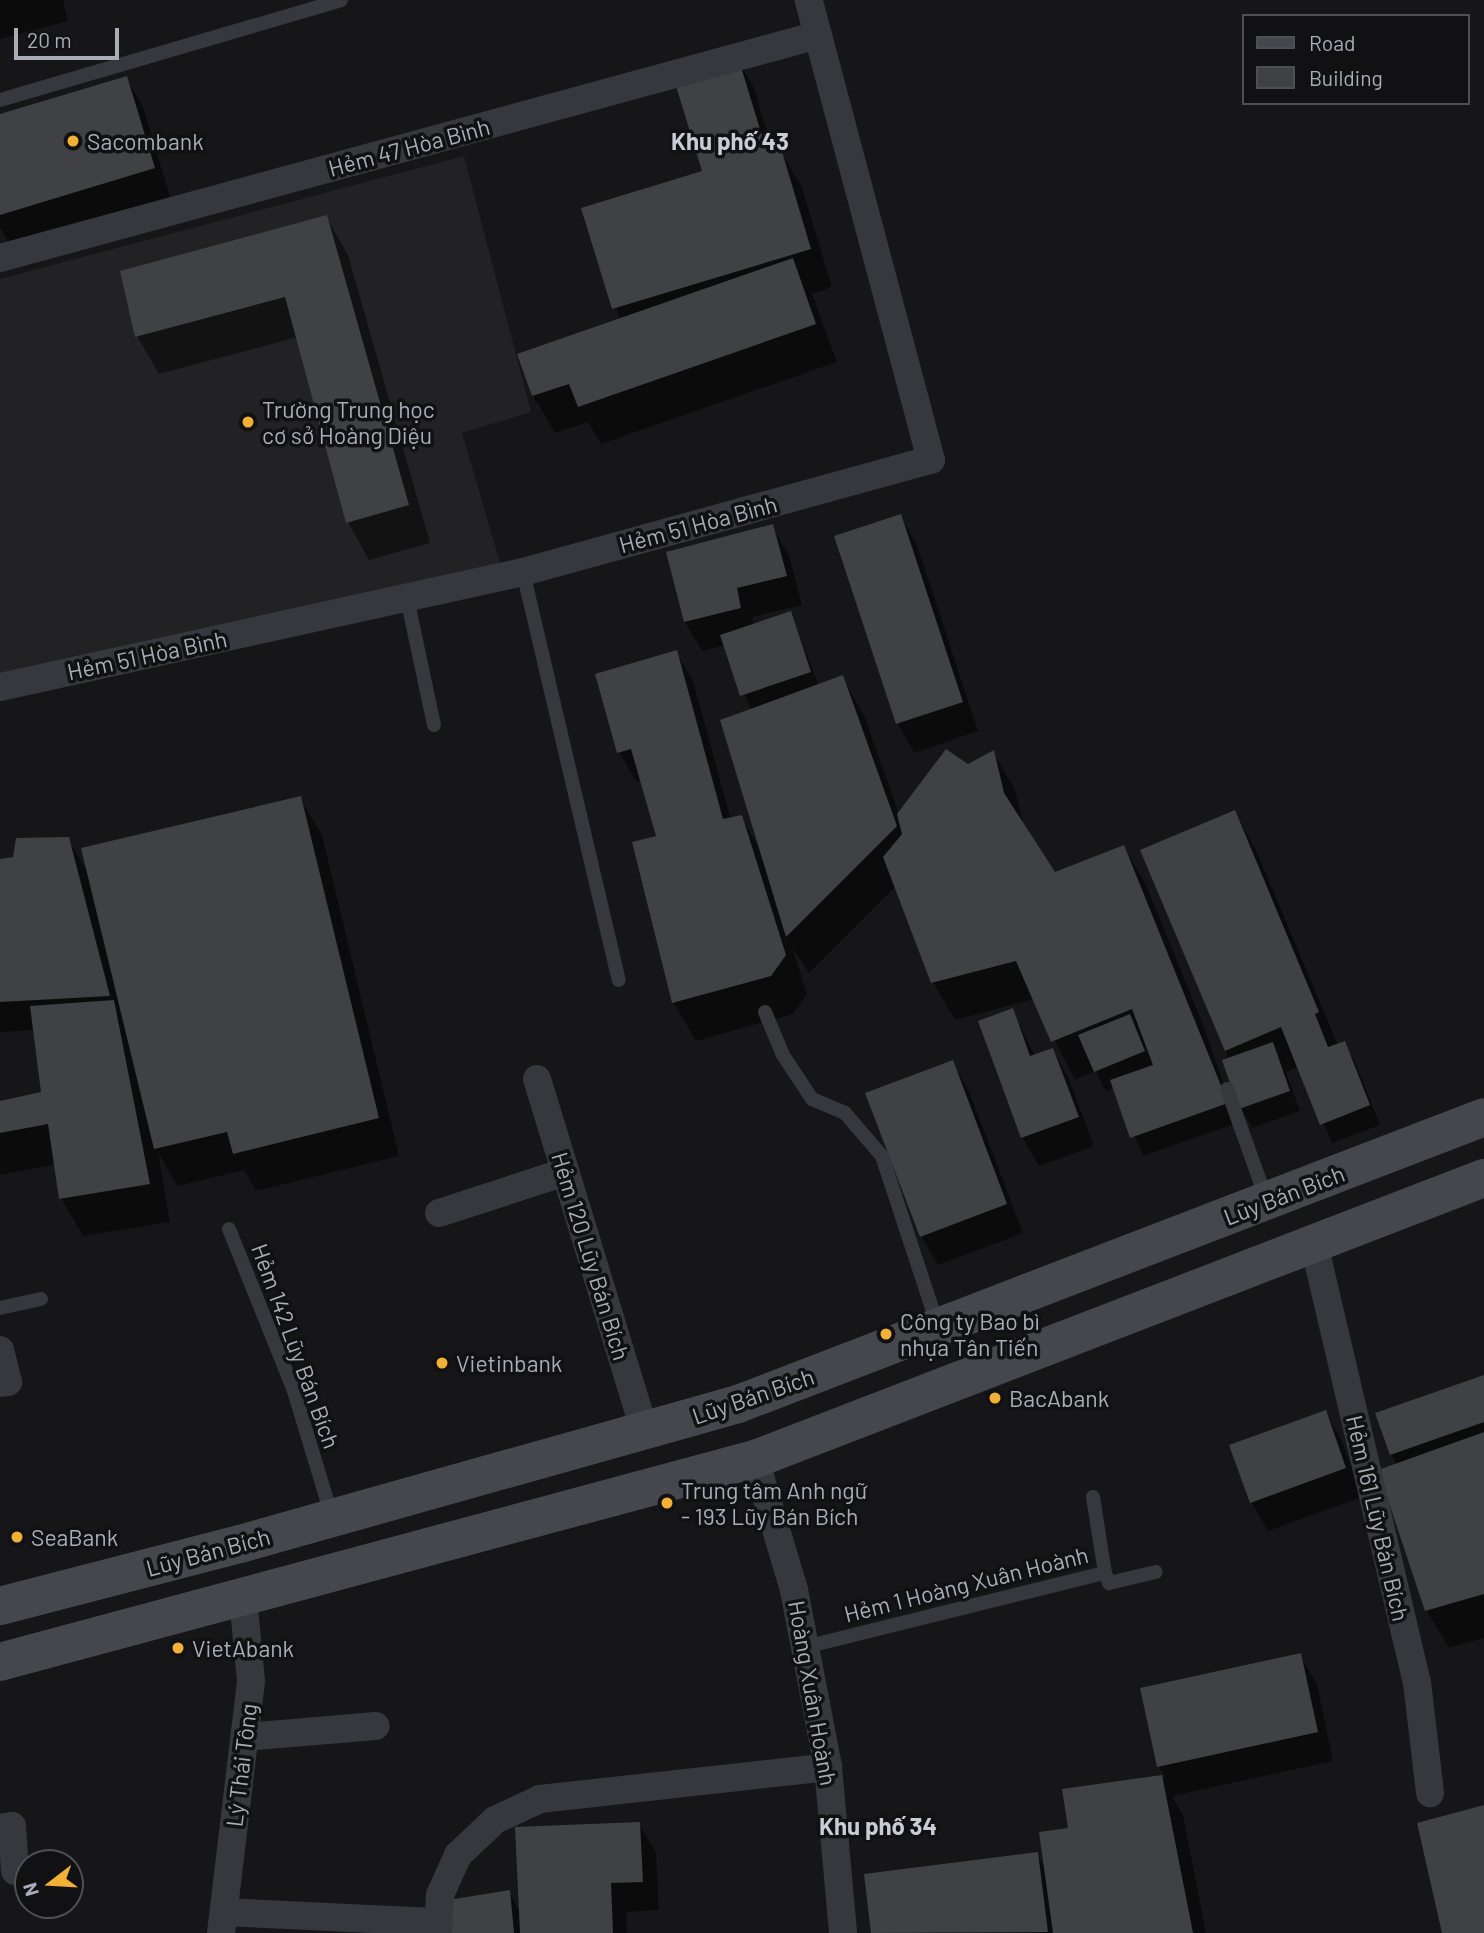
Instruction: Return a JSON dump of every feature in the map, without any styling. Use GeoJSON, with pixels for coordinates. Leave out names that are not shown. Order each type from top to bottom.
{"type":"FeatureCollection","features":[{"type":"Feature","properties":{"kind":"main road","name":"Lũy Bán Bích"},"geometry":{"type":"LineString","coordinates":[[0,1606],[645,1433],[738,1404],[1484,1117]]}},
{"type":"Feature","properties":{"kind":"main road"},"geometry":{"type":"LineString","coordinates":[[0,1662],[755,1459],[1484,1178]]}},
{"type":"Feature","properties":{"kind":"street","name":"Hẻm 51 Hòa Bình"},"geometry":{"type":"LineString","coordinates":[[0,687],[523,572],[931,460],[809,0]]}},
{"type":"Feature","properties":{"kind":"street","name":"Hẻm 47 Hòa Bình"},"geometry":{"type":"LineString","coordinates":[[0,258],[818,36]]}},
{"type":"Feature","properties":{"kind":"street","name":"Hẻm 120 Lũy Bán Bích"},"geometry":{"type":"LineString","coordinates":[[537,1079],[645,1433]]}},
{"type":"Feature","properties":{"kind":"street"},"geometry":{"type":"LineString","coordinates":[[439,1213],[565,1172]]}},
{"type":"Feature","properties":{"kind":"street","name":"Hẻm 161 Lũy Bán Bích"},"geometry":{"type":"LineString","coordinates":[[1314,1244],[1417,1682],[1430,1793]]}},
{"type":"Feature","properties":{"kind":"street"},"geometry":{"type":"LineString","coordinates":[[0,1350],[8,1382],[0,1383]]}},
{"type":"Feature","properties":{"kind":"street","name":"Hoàng Xuân Hoành"},"geometry":{"type":"LineString","coordinates":[[755,1459],[794,1590],[828,1767],[843,1933]]}},
{"type":"Feature","properties":{"kind":"street","name":"Lý Thái Tông"},"geometry":{"type":"LineString","coordinates":[[222,1923],[251,1681],[243,1598]]}},
{"type":"Feature","properties":{"kind":"street"},"geometry":{"type":"LineString","coordinates":[[244,1737],[376,1726]]}},
{"type":"Feature","properties":{"kind":"street"},"geometry":{"type":"LineString","coordinates":[[222,1923],[439,1928],[440,1895],[457,1855],[495,1820],[540,1799],[828,1767]]}},
{"type":"Feature","properties":{"kind":"street"},"geometry":{"type":"LineString","coordinates":[[0,1828],[12,1826],[14,1856]]}},
{"type":"Feature","properties":{"kind":"lane"},"geometry":{"type":"LineString","coordinates":[[0,100],[341,0]]}},
{"type":"Feature","properties":{"kind":"lane"},"geometry":{"type":"LineString","coordinates":[[523,572],[619,980]]}},
{"type":"Feature","properties":{"kind":"lane"},"geometry":{"type":"LineString","coordinates":[[407,598],[434,725]]}},
{"type":"Feature","properties":{"kind":"lane"},"geometry":{"type":"LineString","coordinates":[[765,1012],[783,1055],[812,1099],[845,1113],[882,1156],[938,1328]]}},
{"type":"Feature","properties":{"kind":"lane"},"geometry":{"type":"LineString","coordinates":[[1227,1089],[1268,1202]]}},
{"type":"Feature","properties":{"kind":"lane","name":"Hẻm 142 Lũy Bán Bích"},"geometry":{"type":"LineString","coordinates":[[229,1229],[294,1391],[332,1518]]}},
{"type":"Feature","properties":{"kind":"lane"},"geometry":{"type":"LineString","coordinates":[[0,1308],[41,1299]]}},
{"type":"Feature","properties":{"kind":"lane","name":"Hẻm 1 Hoàng Xuân Hoành"},"geometry":{"type":"LineString","coordinates":[[805,1647],[1105,1573],[1093,1497]]}},
{"type":"Feature","properties":{"kind":"lane"},"geometry":{"type":"LineString","coordinates":[[1105,1573],[1109,1583],[1156,1572]]}},
{"type":"Feature","properties":{"kind":"shaded area","name":"Trường Trung học cơ sở Hoàng Diệu"},"geometry":{"type":"Polygon","coordinates":[[[464,156],[531,412],[462,433],[503,573],[0,685],[0,279],[464,156]]]}},
{"type":"Feature","properties":{"kind":"building"},"geometry":{"type":"Polygon","coordinates":[[[738,57],[767,152],[781,148],[811,249],[612,309],[581,208],[702,171],[673,76],[738,57]]]}},
{"type":"Feature","properties":{"kind":"building","name":"Sacombank"},"geometry":{"type":"Polygon","coordinates":[[[127,76],[155,168],[0,215],[0,114],[127,76]]]}},
{"type":"Feature","properties":{"kind":"building"},"geometry":{"type":"Polygon","coordinates":[[[327,215],[409,505],[346,523],[285,297],[135,337],[120,271],[327,215]]]}},
{"type":"Feature","properties":{"kind":"building"},"geometry":{"type":"Polygon","coordinates":[[[793,258],[816,324],[578,407],[569,384],[532,396],[517,354],[793,258]]]}},
{"type":"Feature","properties":{"kind":"building"},"geometry":{"type":"Polygon","coordinates":[[[901,514],[963,702],[896,724],[834,536],[901,514]]]}},
{"type":"Feature","properties":{"kind":"building"},"geometry":{"type":"Polygon","coordinates":[[[773,524],[787,576],[737,588],[741,608],[684,622],[666,552],[773,524]]]}},
{"type":"Feature","properties":{"kind":"building"},"geometry":{"type":"Polygon","coordinates":[[[791,611],[811,672],[740,696],[720,635],[791,611]]]}},
{"type":"Feature","properties":{"kind":"building"},"geometry":{"type":"Polygon","coordinates":[[[677,650],[723,819],[742,815],[786,955],[771,976],[672,1003],[632,842],[656,836],[631,749],[617,753],[595,674],[677,650]]]}},
{"type":"Feature","properties":{"kind":"building"},"geometry":{"type":"Polygon","coordinates":[[[843,675],[897,826],[786,937],[720,720],[843,675]]]}},
{"type":"Feature","properties":{"kind":"building"},"geometry":{"type":"Polygon","coordinates":[[[946,749],[968,764],[994,750],[1004,793],[1055,872],[1124,845],[1228,1103],[1130,1138],[1110,1080],[1153,1065],[1132,1009],[1051,1042],[1016,961],[931,983],[883,857],[902,834],[897,814],[946,749]]]}},
{"type":"Feature","properties":{"kind":"building"},"geometry":{"type":"Polygon","coordinates":[[[301,796],[379,1118],[233,1154],[227,1132],[154,1149],[81,848],[301,796]]]}},
{"type":"Feature","properties":{"kind":"building"},"geometry":{"type":"Polygon","coordinates":[[[1235,810],[1319,1012],[1315,1014],[1328,1047],[1345,1041],[1370,1105],[1320,1125],[1281,1027],[1225,1051],[1140,850],[1235,810]]]}},
{"type":"Feature","properties":{"kind":"building"},"geometry":{"type":"Polygon","coordinates":[[[69,837],[110,996],[0,1002],[0,859],[13,857],[16,838],[69,837]]]}},
{"type":"Feature","properties":{"kind":"building"},"geometry":{"type":"Polygon","coordinates":[[[114,1000],[150,1184],[59,1199],[48,1124],[0,1133],[0,1101],[41,1092],[30,1006],[114,1000]]]}},
{"type":"Feature","properties":{"kind":"building"},"geometry":{"type":"Polygon","coordinates":[[[1013,1008],[1030,1056],[1053,1048],[1079,1117],[1021,1138],[978,1021],[1013,1008]]]}},
{"type":"Feature","properties":{"kind":"building"},"geometry":{"type":"Polygon","coordinates":[[[1130,1014],[1145,1051],[1094,1072],[1078,1035],[1130,1014]]]}},
{"type":"Feature","properties":{"kind":"building"},"geometry":{"type":"Polygon","coordinates":[[[1273,1042],[1290,1091],[1239,1109],[1222,1060],[1273,1042]]]}},
{"type":"Feature","properties":{"kind":"building"},"geometry":{"type":"Polygon","coordinates":[[[953,1060],[1007,1204],[920,1237],[865,1093],[953,1060]]]}},
{"type":"Feature","properties":{"kind":"building"},"geometry":{"type":"Polygon","coordinates":[[[1484,1375],[1484,1422],[1390,1455],[1375,1413],[1484,1375]]]}},
{"type":"Feature","properties":{"kind":"building"},"geometry":{"type":"Polygon","coordinates":[[[1326,1410],[1346,1468],[1250,1503],[1229,1445],[1326,1410]]]}},
{"type":"Feature","properties":{"kind":"building"},"geometry":{"type":"Polygon","coordinates":[[[1484,1432],[1484,1594],[1425,1611],[1378,1470],[1484,1432]]]}},
{"type":"Feature","properties":{"kind":"building"},"geometry":{"type":"Polygon","coordinates":[[[1301,1653],[1318,1732],[1157,1767],[1140,1688],[1301,1653]]]}},
{"type":"Feature","properties":{"kind":"building"},"geometry":{"type":"Polygon","coordinates":[[[1162,1775],[1193,1933],[1053,1933],[1039,1832],[1068,1828],[1062,1789],[1162,1775]]]}},
{"type":"Feature","properties":{"kind":"building"},"geometry":{"type":"Polygon","coordinates":[[[1484,1805],[1484,1933],[1442,1933],[1417,1823],[1484,1805]]]}},
{"type":"Feature","properties":{"kind":"building"},"geometry":{"type":"Polygon","coordinates":[[[640,1822],[643,1882],[611,1883],[613,1933],[520,1933],[515,1827],[640,1822]]]}},
{"type":"Feature","properties":{"kind":"building"},"geometry":{"type":"Polygon","coordinates":[[[1038,1852],[1048,1932],[871,1933],[864,1874],[1038,1852]]]}},
{"type":"Feature","properties":{"kind":"building"},"geometry":{"type":"Polygon","coordinates":[[[510,1890],[514,1933],[444,1933],[442,1901],[510,1890]]]}},
{"type":"Feature","properties":{"kind":"place","name":"Sacombank"},"geometry":{"type":"Point","coordinates":[73,141]}},
{"type":"Feature","properties":{"kind":"place","name":"Trường Trung học cơ sở Hoàng Diệu"},"geometry":{"type":"Point","coordinates":[248,422]}},
{"type":"Feature","properties":{"kind":"place","name":"Công ty Bao bì nhựa Tân Tiến"},"geometry":{"type":"Point","coordinates":[886,1334]}},
{"type":"Feature","properties":{"kind":"place","name":"Vietinbank"},"geometry":{"type":"Point","coordinates":[442,1363]}},
{"type":"Feature","properties":{"kind":"place","name":"BacAbank"},"geometry":{"type":"Point","coordinates":[995,1398]}},
{"type":"Feature","properties":{"kind":"place","name":"Trung tâm Anh ngữ - 193 Lũy Bán Bích"},"geometry":{"type":"Point","coordinates":[667,1503]}},
{"type":"Feature","properties":{"kind":"place","name":"SeaBank"},"geometry":{"type":"Point","coordinates":[17,1537]}},
{"type":"Feature","properties":{"kind":"place","name":"VietAbank"},"geometry":{"type":"Point","coordinates":[178,1648]}},
{"type":"Feature","properties":{"kind":"district","name":"Khu phố 43"},"geometry":{"type":"Point","coordinates":[730,141]}},
{"type":"Feature","properties":{"kind":"district","name":"Khu phố 34"},"geometry":{"type":"Point","coordinates":[878,1826]}}]}
